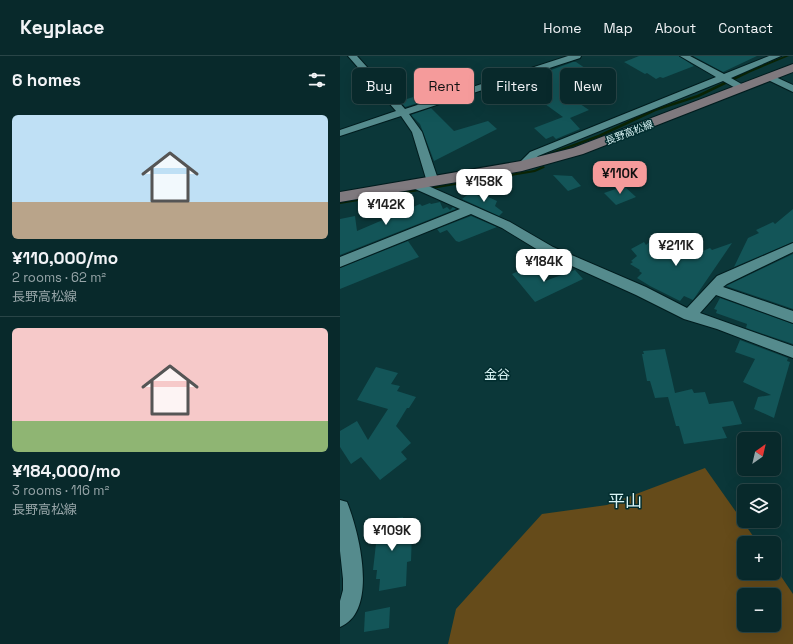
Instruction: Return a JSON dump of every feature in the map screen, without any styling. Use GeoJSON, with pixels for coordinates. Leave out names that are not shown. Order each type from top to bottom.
{"type":"FeatureCollection","features":[{"type":"Feature","properties":{"kind":"main road","name":"長野高松線"},"geometry":{"type":"LineString","coordinates":[[340,197],[425,187],[522,166],[578,151],[731,82],[769,77],[793,68]]}},
{"type":"Feature","properties":{"kind":"street"},"geometry":{"type":"LineString","coordinates":[[352,56],[402,112],[417,132],[423,145],[425,187],[506,225],[548,250],[641,291],[689,315],[721,325],[793,352]]}},
{"type":"Feature","properties":{"kind":"street"},"geometry":{"type":"LineString","coordinates":[[340,133],[577,56]]}},
{"type":"Feature","properties":{"kind":"street"},"geometry":{"type":"LineString","coordinates":[[684,56],[731,82]]}},
{"type":"Feature","properties":{"kind":"street"},"geometry":{"type":"LineString","coordinates":[[522,166],[534,154],[731,82],[777,56]]}},
{"type":"Feature","properties":{"kind":"street"},"geometry":{"type":"LineString","coordinates":[[769,77],[793,89]]}},
{"type":"Feature","properties":{"kind":"street"},"geometry":{"type":"LineString","coordinates":[[340,262],[472,209]]}},
{"type":"Feature","properties":{"kind":"street"},"geometry":{"type":"LineString","coordinates":[[689,315],[722,280],[793,247]]}},
{"type":"Feature","properties":{"kind":"street"},"geometry":{"type":"LineString","coordinates":[[713,289],[793,317]]}},
{"type":"Feature","properties":{"kind":"street"},"geometry":{"type":"LineString","coordinates":[[340,508],[347,528],[353,583],[352,598],[340,617]]}},
{"type":"Feature","properties":{"kind":"shaded area"},"geometry":{"type":"Polygon","coordinates":[[[705,468],[737,513],[737,528],[747,528],[753,536],[737,536],[737,580],[781,580],[781,576],[793,594],[793,644],[448,644],[456,609],[542,514],[607,505],[705,468]]]}},
{"type":"Feature","properties":{"kind":"building"},"geometry":{"type":"Polygon","coordinates":[[[639,56],[679,56],[694,66],[663,78],[660,77],[656,79],[624,62],[639,56]]]}},
{"type":"Feature","properties":{"kind":"building"},"geometry":{"type":"Polygon","coordinates":[[[693,56],[757,56],[723,72],[693,56]]]}},
{"type":"Feature","properties":{"kind":"building"},"geometry":{"type":"Polygon","coordinates":[[[573,62],[576,62],[585,68],[560,68],[560,104],[580,104],[589,110],[570,118],[580,129],[556,139],[553,136],[546,139],[534,128],[563,117],[545,104],[552,104],[552,70],[573,62]]]}},
{"type":"Feature","properties":{"kind":"building"},"geometry":{"type":"Polygon","coordinates":[[[414,97],[414,104],[405,107],[402,104],[406,104],[406,99],[414,97]]]}},
{"type":"Feature","properties":{"kind":"building"},"geometry":{"type":"Polygon","coordinates":[[[431,108],[454,131],[488,121],[497,129],[434,161],[420,124],[411,115],[431,108]]]}},
{"type":"Feature","properties":{"kind":"building"},"geometry":{"type":"Polygon","coordinates":[[[553,175],[572,176],[581,186],[568,191],[553,175]]]}},
{"type":"Feature","properties":{"kind":"building"},"geometry":{"type":"Polygon","coordinates":[[[624,186],[636,197],[616,205],[604,193],[624,186]]]}},
{"type":"Feature","properties":{"kind":"building"},"geometry":{"type":"Polygon","coordinates":[[[471,192],[481,197],[484,195],[497,201],[495,206],[503,212],[499,216],[462,199],[471,192]]]}},
{"type":"Feature","properties":{"kind":"building"},"geometry":{"type":"Polygon","coordinates":[[[440,202],[443,209],[447,207],[450,210],[453,207],[456,209],[340,255],[340,219],[355,216],[357,231],[420,204],[422,206],[440,202]]]}},
{"type":"Feature","properties":{"kind":"building"},"geometry":{"type":"Polygon","coordinates":[[[793,209],[793,242],[734,267],[748,238],[759,233],[756,230],[773,222],[775,224],[793,209]]]}},
{"type":"Feature","properties":{"kind":"building"},"geometry":{"type":"Polygon","coordinates":[[[471,216],[497,227],[459,242],[456,241],[447,230],[440,233],[437,229],[471,216]]]}},
{"type":"Feature","properties":{"kind":"building"},"geometry":{"type":"Polygon","coordinates":[[[656,236],[663,240],[665,237],[680,246],[683,244],[698,253],[710,248],[712,250],[732,243],[693,300],[684,296],[680,301],[637,278],[642,273],[630,264],[633,262],[631,261],[637,256],[631,249],[644,242],[646,245],[656,236]]]}},
{"type":"Feature","properties":{"kind":"building"},"geometry":{"type":"Polygon","coordinates":[[[408,241],[419,257],[340,289],[340,268],[408,241]]]}},
{"type":"Feature","properties":{"kind":"building"},"geometry":{"type":"Polygon","coordinates":[[[793,254],[793,309],[726,286],[728,285],[793,254]]]}},
{"type":"Feature","properties":{"kind":"building"},"geometry":{"type":"Polygon","coordinates":[[[531,265],[545,281],[575,270],[583,279],[535,302],[512,274],[531,265]]]}},
{"type":"Feature","properties":{"kind":"building"},"geometry":{"type":"Polygon","coordinates":[[[720,298],[793,324],[793,344],[746,328],[747,324],[716,313],[717,310],[714,309],[720,298]]]}},
{"type":"Feature","properties":{"kind":"building"},"geometry":{"type":"Polygon","coordinates":[[[740,340],[788,358],[787,361],[790,362],[774,418],[754,409],[758,397],[771,395],[743,382],[755,359],[735,352],[740,340]]]}},
{"type":"Feature","properties":{"kind":"building"},"geometry":{"type":"Polygon","coordinates":[[[665,349],[675,393],[692,389],[694,393],[705,392],[709,404],[733,401],[742,424],[722,427],[727,438],[684,444],[679,426],[676,426],[668,397],[655,398],[650,381],[647,381],[642,354],[644,354],[643,351],[665,349]]]}},
{"type":"Feature","properties":{"kind":"building"},"geometry":{"type":"Polygon","coordinates":[[[376,367],[398,373],[391,384],[400,386],[397,391],[416,397],[396,426],[411,443],[401,452],[407,459],[380,480],[361,457],[351,464],[340,447],[340,431],[357,421],[368,440],[388,409],[357,400],[376,367]]]}},
{"type":"Feature","properties":{"kind":"building"},"geometry":{"type":"Polygon","coordinates":[[[403,517],[403,524],[411,523],[412,532],[411,561],[407,562],[406,586],[379,591],[380,579],[376,579],[377,570],[373,570],[377,535],[373,536],[374,521],[403,517]]]}},
{"type":"Feature","properties":{"kind":"building"},"geometry":{"type":"Polygon","coordinates":[[[390,607],[389,628],[364,632],[365,612],[390,607]]]}},
{"type":"Feature","properties":{"kind":"waterway"},"geometry":{"type":"LineString","coordinates":[[551,153],[599,136],[655,110],[698,96],[750,71],[788,56]]}},
{"type":"Feature","properties":{"kind":"waterway"},"geometry":{"type":"LineString","coordinates":[[340,203],[535,171],[543,167]]}},
{"type":"Feature","properties":{"kind":"district","name":"金谷"},"geometry":{"type":"Point","coordinates":[497,374]}},
{"type":"Feature","properties":{"kind":"district","name":"平山"},"geometry":{"type":"Point","coordinates":[625,501]}}]}
